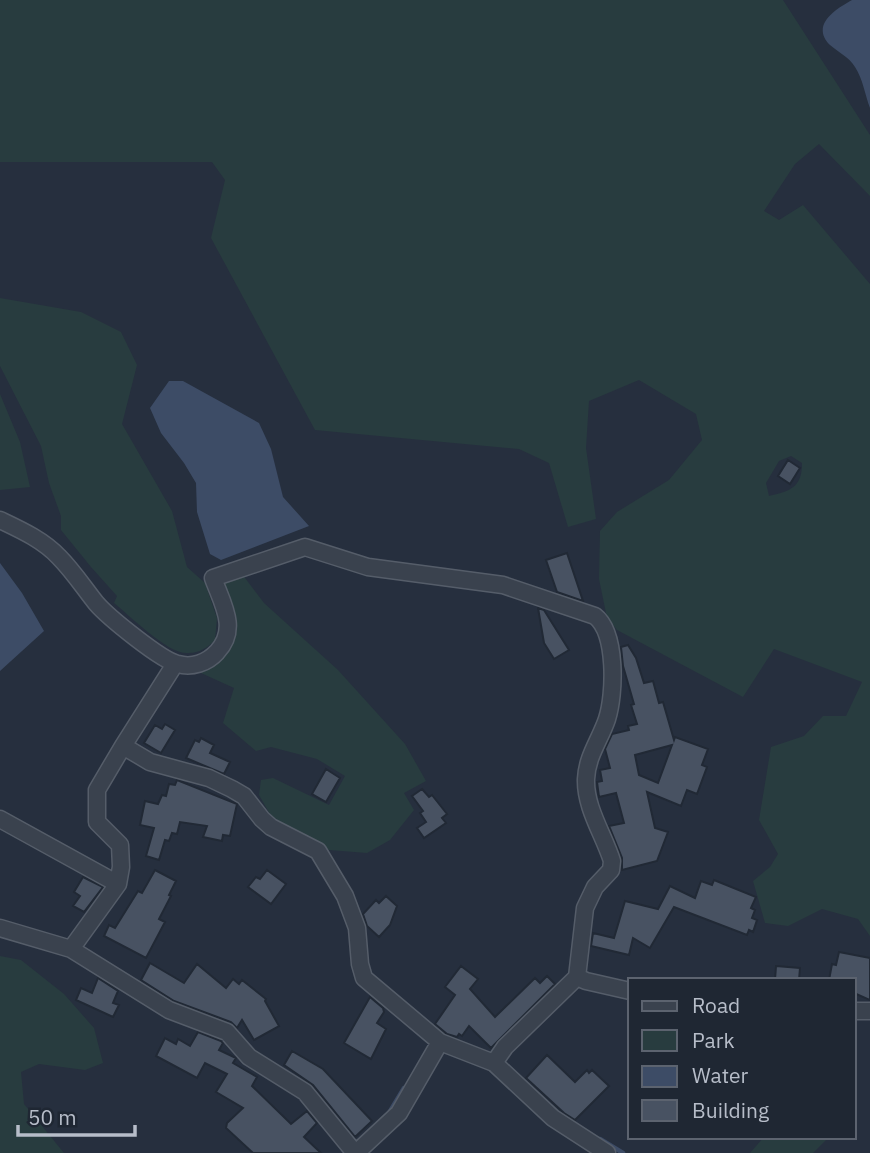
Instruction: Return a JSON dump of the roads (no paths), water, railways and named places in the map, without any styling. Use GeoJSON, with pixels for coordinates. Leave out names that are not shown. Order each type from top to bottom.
{"type":"FeatureCollection","features":[{"type":"Feature","properties":{"kind":"street"},"geometry":{"type":"LineString","coordinates":[[0,520],[59,556],[98,605],[127,631],[175,664],[202,663],[216,654],[226,641],[230,622],[213,578],[305,547],[390,572],[503,585],[594,615],[601,620],[606,630],[611,656],[611,687],[607,720],[591,756],[586,782],[590,806],[612,861],[611,870],[595,887],[586,908],[577,977],[505,1047],[494,1063]]}},
{"type":"Feature","properties":{"kind":"street"},"geometry":{"type":"LineString","coordinates":[[71,949],[118,884],[121,867],[120,845],[97,822],[97,790],[175,664]]}},
{"type":"Feature","properties":{"kind":"street"},"geometry":{"type":"LineString","coordinates":[[123,746],[150,762],[209,778],[232,789],[244,796],[271,827],[318,851],[345,896],[357,928],[364,978],[437,1040],[494,1063],[553,1118],[607,1153]]}},
{"type":"Feature","properties":{"kind":"street"},"geometry":{"type":"LineString","coordinates":[[0,818],[118,884]]}},
{"type":"Feature","properties":{"kind":"street"},"geometry":{"type":"LineString","coordinates":[[0,928],[71,949],[169,1010],[227,1032],[249,1057],[305,1092],[356,1153],[399,1113],[437,1040]]}},
{"type":"Feature","properties":{"kind":"street"},"geometry":{"type":"LineString","coordinates":[[577,977],[628,991]]}},
{"type":"Feature","properties":{"kind":"water"},"geometry":{"type":"Polygon","coordinates":[[[852,0],[870,0],[870,108],[855,67],[847,57],[830,45],[823,31],[828,18],[852,0]]]}},
{"type":"Feature","properties":{"kind":"water"},"geometry":{"type":"Polygon","coordinates":[[[169,381],[183,381],[259,423],[271,449],[283,497],[309,526],[221,560],[210,554],[197,512],[196,483],[161,433],[150,408],[169,381]]]}},
{"type":"Feature","properties":{"kind":"water"},"geometry":{"type":"Polygon","coordinates":[[[0,563],[22,593],[44,631],[0,671],[0,563]]]}},
{"type":"Feature","properties":{"kind":"waterway"},"geometry":{"type":"LineString","coordinates":[[389,1113],[404,1088]]}},
{"type":"Feature","properties":{"kind":"waterway"},"geometry":{"type":"LineString","coordinates":[[600,1139],[623,1153]]}}]}
